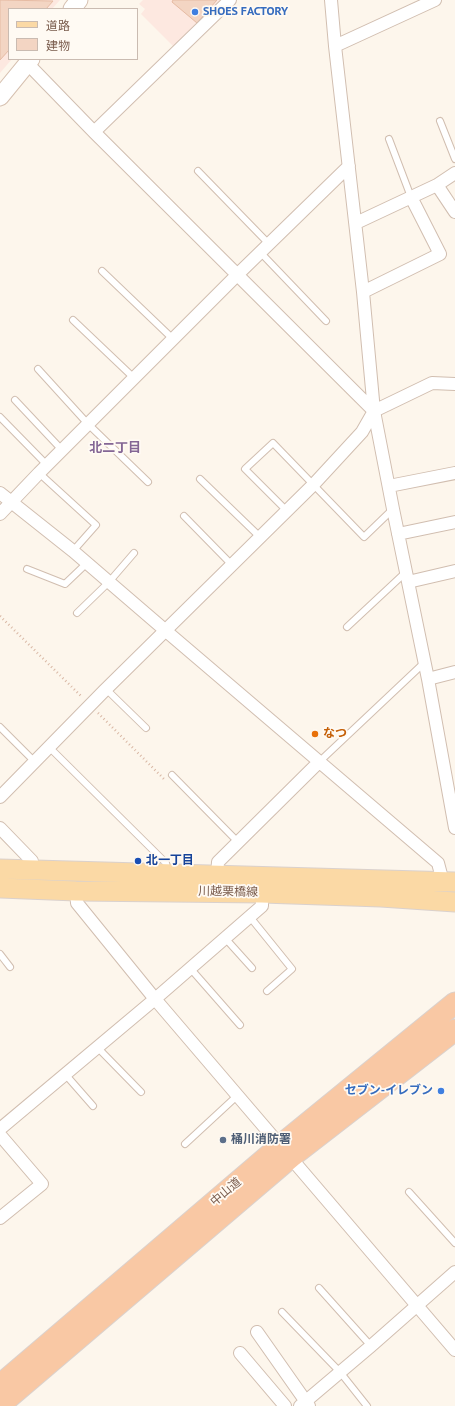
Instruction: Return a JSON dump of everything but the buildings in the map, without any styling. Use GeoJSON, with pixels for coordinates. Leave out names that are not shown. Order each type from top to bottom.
{"type":"FeatureCollection","features":[{"type":"Feature","properties":{"kind":"highway","name":"中山道"},"geometry":{"type":"LineString","coordinates":[[0,1405],[455,1003]]}},
{"type":"Feature","properties":{"kind":"highway","name":"中山道"},"geometry":{"type":"LineString","coordinates":[[0,1385],[286,1151],[455,1030]]}},
{"type":"Feature","properties":{"kind":"main road"},"geometry":{"type":"LineString","coordinates":[[73,8],[79,0]]}},
{"type":"Feature","properties":{"kind":"main road"},"geometry":{"type":"LineString","coordinates":[[0,97],[29,61]]}},
{"type":"Feature","properties":{"kind":"main road","name":"川越栗橋線"},"geometry":{"type":"LineString","coordinates":[[0,869],[449,882]]}},
{"type":"Feature","properties":{"kind":"main road","name":"川越栗橋線"},"geometry":{"type":"LineString","coordinates":[[0,888],[76,891],[262,893],[381,897],[455,902]]}},
{"type":"Feature","properties":{"kind":"street"},"geometry":{"type":"LineString","coordinates":[[94,132],[230,0]]}},
{"type":"Feature","properties":{"kind":"street"},"geometry":{"type":"LineString","coordinates":[[331,0],[356,223],[374,411],[428,679],[455,828]]}},
{"type":"Feature","properties":{"kind":"street"},"geometry":{"type":"LineString","coordinates":[[335,46],[435,0]]}},
{"type":"Feature","properties":{"kind":"street"},"geometry":{"type":"LineString","coordinates":[[29,61],[94,132],[374,411]]}},
{"type":"Feature","properties":{"kind":"street"},"geometry":{"type":"LineString","coordinates":[[0,514],[10,502],[172,339],[349,166]]}},
{"type":"Feature","properties":{"kind":"street"},"geometry":{"type":"LineString","coordinates":[[356,223],[437,185],[455,173]]}},
{"type":"Feature","properties":{"kind":"street"},"geometry":{"type":"LineString","coordinates":[[437,185],[455,212]]}},
{"type":"Feature","properties":{"kind":"street"},"geometry":{"type":"LineString","coordinates":[[363,292],[440,254],[411,197]]}},
{"type":"Feature","properties":{"kind":"street"},"geometry":{"type":"LineString","coordinates":[[0,797],[106,689],[314,484],[362,432],[374,411],[432,383],[455,384]]}},
{"type":"Feature","properties":{"kind":"street"},"geometry":{"type":"LineString","coordinates":[[389,486],[455,473]]}},
{"type":"Feature","properties":{"kind":"street"},"geometry":{"type":"LineString","coordinates":[[0,493],[88,563],[438,863],[449,882]]}},
{"type":"Feature","properties":{"kind":"street"},"geometry":{"type":"LineString","coordinates":[[398,534],[455,522]]}},
{"type":"Feature","properties":{"kind":"street"},"geometry":{"type":"LineString","coordinates":[[407,577],[455,572]]}},
{"type":"Feature","properties":{"kind":"street"},"geometry":{"type":"LineString","coordinates":[[428,679],[455,672]]}},
{"type":"Feature","properties":{"kind":"street"},"geometry":{"type":"LineString","coordinates":[[218,875],[218,862],[319,762]]}},
{"type":"Feature","properties":{"kind":"street"},"geometry":{"type":"LineString","coordinates":[[0,828],[32,860],[32,870]]}},
{"type":"Feature","properties":{"kind":"street"},"geometry":{"type":"LineString","coordinates":[[76,891],[77,903],[155,999],[455,1350]]}},
{"type":"Feature","properties":{"kind":"street"},"geometry":{"type":"LineString","coordinates":[[0,1129],[250,917],[262,906],[262,893]]}},
{"type":"Feature","properties":{"kind":"street"},"geometry":{"type":"LineString","coordinates":[[0,1135],[42,1184],[0,1218]]}},
{"type":"Feature","properties":{"kind":"street"},"geometry":{"type":"LineString","coordinates":[[257,1332],[305,1404],[455,1272]]}},
{"type":"Feature","properties":{"kind":"street"},"geometry":{"type":"LineString","coordinates":[[240,1353],[285,1406]]}},
{"type":"Feature","properties":{"kind":"lane"},"geometry":{"type":"LineString","coordinates":[[440,121],[455,159]]}},
{"type":"Feature","properties":{"kind":"lane"},"geometry":{"type":"LineString","coordinates":[[389,139],[411,197]]}},
{"type":"Feature","properties":{"kind":"lane"},"geometry":{"type":"LineString","coordinates":[[198,171],[326,321]]}},
{"type":"Feature","properties":{"kind":"lane"},"geometry":{"type":"LineString","coordinates":[[102,271],[172,339]]}},
{"type":"Feature","properties":{"kind":"lane"},"geometry":{"type":"LineString","coordinates":[[73,320],[134,378]]}},
{"type":"Feature","properties":{"kind":"lane"},"geometry":{"type":"LineString","coordinates":[[38,369],[88,424],[148,482]]}},
{"type":"Feature","properties":{"kind":"lane"},"geometry":{"type":"LineString","coordinates":[[15,400],[62,450]]}},
{"type":"Feature","properties":{"kind":"lane"},"geometry":{"type":"LineString","coordinates":[[0,417],[43,469],[96,525],[73,551]]}},
{"type":"Feature","properties":{"kind":"lane"},"geometry":{"type":"LineString","coordinates":[[287,511],[245,469],[273,443],[364,537],[393,509]]}},
{"type":"Feature","properties":{"kind":"lane"},"geometry":{"type":"LineString","coordinates":[[200,479],[260,537]]}},
{"type":"Feature","properties":{"kind":"lane"},"geometry":{"type":"LineString","coordinates":[[184,516],[232,565]]}},
{"type":"Feature","properties":{"kind":"lane"},"geometry":{"type":"LineString","coordinates":[[77,613],[109,582],[134,553]]}},
{"type":"Feature","properties":{"kind":"lane"},"geometry":{"type":"LineString","coordinates":[[27,569],[66,584],[88,563]]}},
{"type":"Feature","properties":{"kind":"lane"},"geometry":{"type":"LineString","coordinates":[[347,627],[407,577]]}},
{"type":"Feature","properties":{"kind":"lane"},"geometry":{"type":"LineString","coordinates":[[319,762],[424,662]]}},
{"type":"Feature","properties":{"kind":"lane"},"geometry":{"type":"LineString","coordinates":[[106,689],[146,728]]}},
{"type":"Feature","properties":{"kind":"lane"},"geometry":{"type":"LineString","coordinates":[[0,727],[34,762]]}},
{"type":"Feature","properties":{"kind":"lane"},"geometry":{"type":"LineString","coordinates":[[49,747],[166,863],[167,874]]}},
{"type":"Feature","properties":{"kind":"lane"},"geometry":{"type":"LineString","coordinates":[[172,775],[238,842]]}},
{"type":"Feature","properties":{"kind":"lane"},"geometry":{"type":"LineString","coordinates":[[250,917],[292,969],[266,992]]}},
{"type":"Feature","properties":{"kind":"lane"},"geometry":{"type":"LineString","coordinates":[[225,938],[252,968]]}},
{"type":"Feature","properties":{"kind":"lane"},"geometry":{"type":"LineString","coordinates":[[0,954],[10,967]]}},
{"type":"Feature","properties":{"kind":"lane"},"geometry":{"type":"LineString","coordinates":[[190,968],[240,1026]]}},
{"type":"Feature","properties":{"kind":"lane"},"geometry":{"type":"LineString","coordinates":[[97,1047],[142,1092]]}},
{"type":"Feature","properties":{"kind":"lane"},"geometry":{"type":"LineString","coordinates":[[65,1074],[93,1106]]}},
{"type":"Feature","properties":{"kind":"lane"},"geometry":{"type":"LineString","coordinates":[[185,1144],[238,1095]]}},
{"type":"Feature","properties":{"kind":"lane"},"geometry":{"type":"LineString","coordinates":[[409,1192],[455,1243]]}},
{"type":"Feature","properties":{"kind":"lane"},"geometry":{"type":"LineString","coordinates":[[319,1288],[371,1346]]}},
{"type":"Feature","properties":{"kind":"lane"},"geometry":{"type":"LineString","coordinates":[[282,1312],[340,1372],[367,1406]]}},
{"type":"Feature","properties":{"kind":"path"},"geometry":{"type":"LineString","coordinates":[[0,616],[167,782]]}},
{"type":"Feature","properties":{"kind":"shaded area"},"geometry":{"type":"Polygon","coordinates":[[[0,0],[60,0],[53,8],[8,8],[8,60],[11,60],[0,73],[0,0]]]}},
{"type":"Feature","properties":{"kind":"shaded area"},"geometry":{"type":"Polygon","coordinates":[[[143,0],[223,0],[175,48],[141,14],[145,9],[139,4],[143,0]]]}},
{"type":"Feature","properties":{"kind":"place","name":"SHOES FACTORY"},"geometry":{"type":"Point","coordinates":[195,12]}},
{"type":"Feature","properties":{"kind":"place","name":"なつ"},"geometry":{"type":"Point","coordinates":[315,734]}},
{"type":"Feature","properties":{"kind":"place","name":"北一丁目"},"geometry":{"type":"Point","coordinates":[138,861]}},
{"type":"Feature","properties":{"kind":"place","name":"セブン-イレブン"},"geometry":{"type":"Point","coordinates":[441,1091]}},
{"type":"Feature","properties":{"kind":"place","name":"桶川消防署"},"geometry":{"type":"Point","coordinates":[223,1140]}},
{"type":"Feature","properties":{"kind":"district","name":"北二丁目"},"geometry":{"type":"Point","coordinates":[115,448]}}]}
